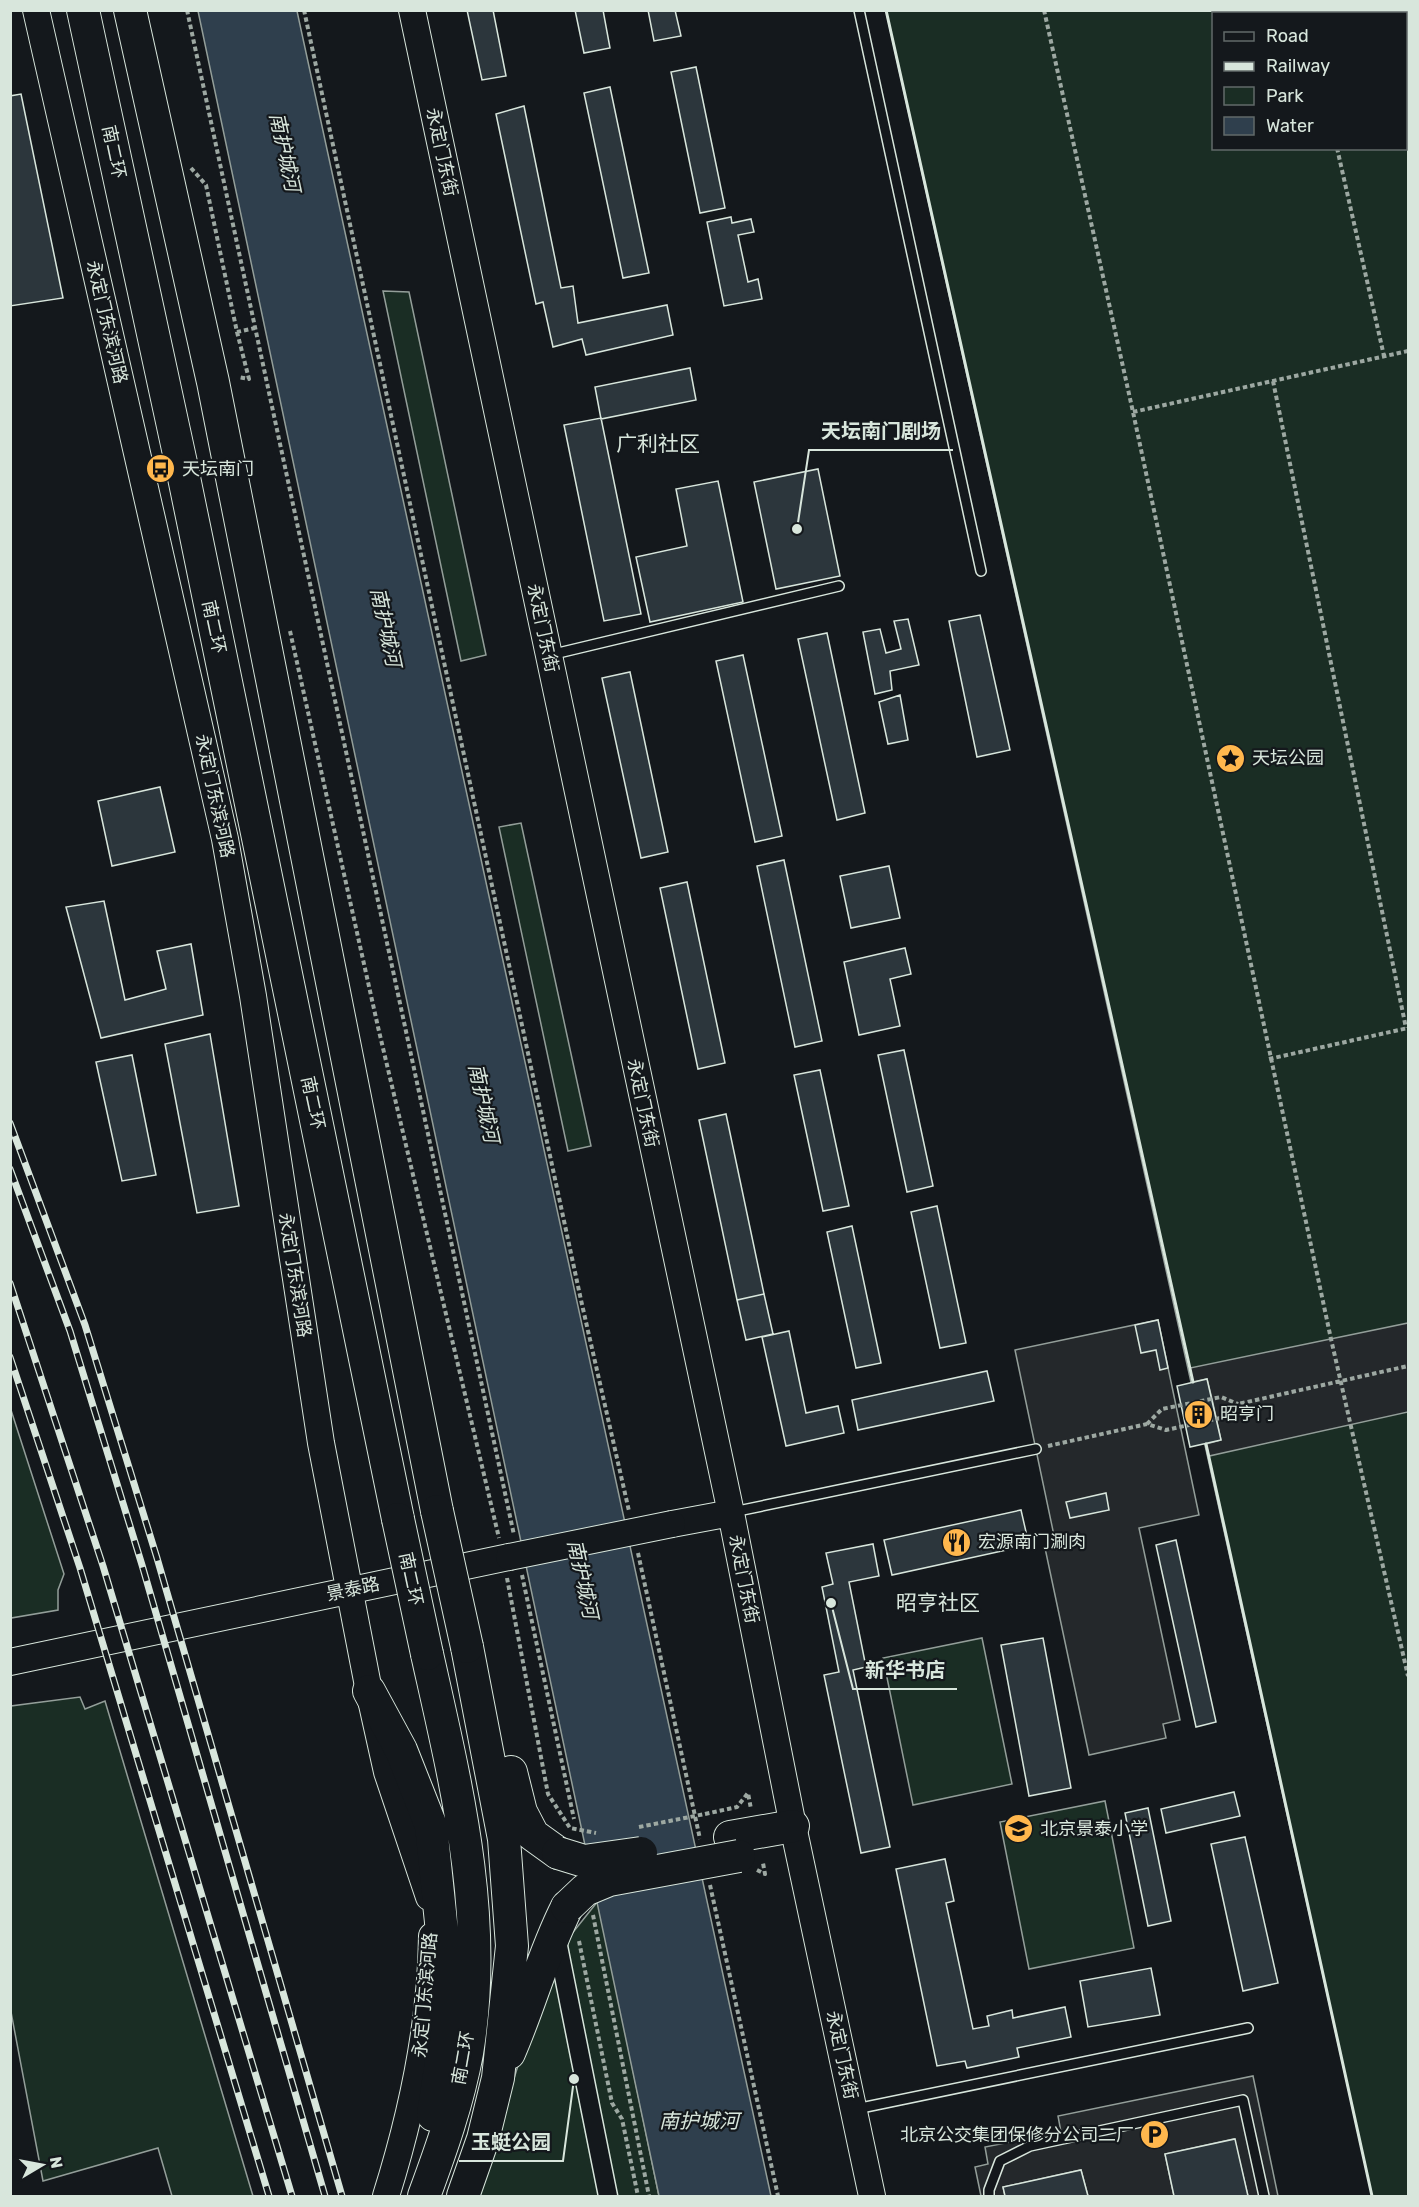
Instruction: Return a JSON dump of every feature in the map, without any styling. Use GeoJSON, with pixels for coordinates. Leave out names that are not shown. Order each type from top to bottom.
{"type":"FeatureCollection","features":[{"type":"Feature","properties":{"kind":"highway","name":"南二环"},"geometry":{"type":"LineString","coordinates":[[83,10],[181,463],[455,1784],[472,1888],[475,1941],[467,2052],[449,2127],[423,2196]]}},
{"type":"Feature","properties":{"kind":"highway","name":"南二环"},"geometry":{"type":"LineString","coordinates":[[130,10],[215,394],[437,1511],[467,1647],[505,1851],[512,1946],[498,2078],[483,2139],[463,2196]]}},
{"type":"Feature","properties":{"kind":"highway"},"geometry":{"type":"LineString","coordinates":[[467,1647],[509,1767],[521,1812],[533,1835],[558,1853],[584,1861],[795,1836]]}},
{"type":"Feature","properties":{"kind":"highway"},"geometry":{"type":"LineString","coordinates":[[369,1691],[401,1750],[431,1826],[440,1895],[447,1980],[444,2041],[423,2196]]}},
{"type":"Feature","properties":{"kind":"highway"},"geometry":{"type":"LineString","coordinates":[[498,2078],[585,1890],[609,1880],[724,1844]]}},
{"type":"Feature","properties":{"kind":"street","name":"永定门东滨河路"},"geometry":{"type":"LineString","coordinates":[[36,10],[225,839],[253,996],[321,1443],[387,1772],[420,1867],[432,1921],[426,2025],[405,2136],[386,2196]]}},
{"type":"Feature","properties":{"kind":"street","name":"永定门东街"},"geometry":{"type":"LineString","coordinates":[[412,10],[731,1513],[795,1836],[872,2196]]}},
{"type":"Feature","properties":{"kind":"street","name":"景泰路"},"geometry":{"type":"LineString","coordinates":[[10,1662],[731,1513]]}},
{"type":"Feature","properties":{"kind":"street"},"geometry":{"type":"LineString","coordinates":[[573,1919],[608,2196]]}},
{"type":"Feature","properties":{"kind":"lane"},"geometry":{"type":"LineString","coordinates":[[859,10],[981,571]]}},
{"type":"Feature","properties":{"kind":"lane"},"geometry":{"type":"LineString","coordinates":[[549,656],[839,586]]}},
{"type":"Feature","properties":{"kind":"lane"},"geometry":{"type":"LineString","coordinates":[[731,1513],[1036,1449]]}},
{"type":"Feature","properties":{"kind":"lane"},"geometry":{"type":"LineString","coordinates":[[853,2110],[1248,2028]]}},
{"type":"Feature","properties":{"kind":"lane"},"geometry":{"type":"LineString","coordinates":[[989,2196],[1000,2161],[1030,2146],[1243,2100],[1264,2196]]}},
{"type":"Feature","properties":{"kind":"path"},"geometry":{"type":"LineString","coordinates":[[187,10],[512,1557],[574,1819]]}},
{"type":"Feature","properties":{"kind":"path"},"geometry":{"type":"LineString","coordinates":[[304,10],[580,1300],[631,1520]]}},
{"type":"Feature","properties":{"kind":"path"},"geometry":{"type":"LineString","coordinates":[[1044,10],[1134,412],[1269,1059],[1408,1676]]}},
{"type":"Feature","properties":{"kind":"path"},"geometry":{"type":"LineString","coordinates":[[1337,150],[1384,356]]}},
{"type":"Feature","properties":{"kind":"path"},"geometry":{"type":"LineString","coordinates":[[188,165],[206,185],[249,379],[238,378]]}},
{"type":"Feature","properties":{"kind":"path"},"geometry":{"type":"LineString","coordinates":[[237,332],[255,328]]}},
{"type":"Feature","properties":{"kind":"path"},"geometry":{"type":"LineString","coordinates":[[1134,412],[1408,351]]}},
{"type":"Feature","properties":{"kind":"path"},"geometry":{"type":"LineString","coordinates":[[236,367],[241,389]]}},
{"type":"Feature","properties":{"kind":"path"},"geometry":{"type":"LineString","coordinates":[[1269,1059],[1407,1028],[1274,381]]}},
{"type":"Feature","properties":{"kind":"path"},"geometry":{"type":"LineString","coordinates":[[288,619],[378,1027],[464,1385],[512,1557],[549,1794],[570,1827],[603,1834]]}},
{"type":"Feature","properties":{"kind":"path"},"geometry":{"type":"LineString","coordinates":[[1036,1449],[1147,1424],[1166,1430],[1225,1417],[1238,1404],[1408,1366]]}},
{"type":"Feature","properties":{"kind":"path"},"geometry":{"type":"LineString","coordinates":[[1147,1424],[1162,1410],[1221,1397],[1238,1404]]}},
{"type":"Feature","properties":{"kind":"path"},"geometry":{"type":"LineString","coordinates":[[636,1542],[724,1844]]}},
{"type":"Feature","properties":{"kind":"path"},"geometry":{"type":"LineString","coordinates":[[1401,1640],[1408,1638]]}},
{"type":"Feature","properties":{"kind":"path"},"geometry":{"type":"LineString","coordinates":[[637,1827],[705,1814]]}},
{"type":"Feature","properties":{"kind":"path"},"geometry":{"type":"LineString","coordinates":[[708,1875],[778,2196]]}},
{"type":"Feature","properties":{"kind":"path"},"geometry":{"type":"LineString","coordinates":[[573,1919],[612,2103],[622,2118],[638,2196]]}},
{"type":"Feature","properties":{"kind":"path"},"geometry":{"type":"LineString","coordinates":[[573,1919],[649,2196]]}},
{"type":"Feature","properties":{"kind":"green space","name":"天坛公园"},"geometry":{"type":"Polygon","coordinates":[[[886,11],[1408,11],[1408,2196],[1372,2196],[886,11]]]}},
{"type":"Feature","properties":{"kind":"green space"},"geometry":{"type":"Polygon","coordinates":[[[383,291],[409,292],[486,655],[461,661],[383,291]]]}},
{"type":"Feature","properties":{"kind":"green space"},"geometry":{"type":"Polygon","coordinates":[[[521,823],[591,1146],[568,1151],[499,827],[521,823]]]}},
{"type":"Feature","properties":{"kind":"green space"},"geometry":{"type":"Polygon","coordinates":[[[11,1410],[64,1574],[58,1590],[58,1610],[11,1618],[11,1410]]]}},
{"type":"Feature","properties":{"kind":"green space"},"geometry":{"type":"Polygon","coordinates":[[[982,1638],[1012,1784],[913,1805],[883,1658],[982,1638]]]}},
{"type":"Feature","properties":{"kind":"green space"},"geometry":{"type":"Polygon","coordinates":[[[80,1697],[85,1709],[105,1701],[253,2196],[172,2196],[158,2148],[43,2181],[11,2012],[11,1706],[80,1697]]]}},
{"type":"Feature","properties":{"kind":"green space"},"geometry":{"type":"Polygon","coordinates":[[[1105,1801],[1134,1948],[1029,1969],[1000,1822],[1105,1801]]]}},
{"type":"Feature","properties":{"kind":"green space"},"geometry":{"type":"Polygon","coordinates":[[[598,1901],[659,2196],[478,2196],[550,1961],[598,1901]]]}},
{"type":"Feature","properties":{"kind":"shaded area"},"geometry":{"type":"Polygon","coordinates":[[[1158,1320],[1199,1515],[1139,1528],[1180,1720],[1163,1724],[1166,1738],[1089,1755],[1045,1548],[1056,1545],[1015,1350],[1158,1320]]]}},
{"type":"Feature","properties":{"kind":"shaded area"},"geometry":{"type":"Polygon","coordinates":[[[1408,1323],[1408,1412],[1209,1456],[1206,1444],[1221,1440],[1207,1379],[1193,1382],[1190,1368],[1408,1323]]]}},
{"type":"Feature","properties":{"kind":"shaded area","name":"北京公交集团保修分公司二厂"},"geometry":{"type":"Polygon","coordinates":[[[1253,2076],[1278,2196],[1248,2196],[1234,2139],[1165,2154],[1174,2196],[1088,2196],[1081,2170],[1003,2187],[1005,2196],[981,2196],[975,2167],[988,2164],[985,2147],[1061,2132],[1058,2116],[1253,2076]]]}},
{"type":"Feature","properties":{"kind":"water","name":"南护城河"},"geometry":{"type":"Polygon","coordinates":[[[198,11],[297,11],[771,2196],[659,2196],[198,11]]]}},
{"type":"Feature","properties":{"kind":"building"},"geometry":{"type":"Polygon","coordinates":[[[467,10],[493,10],[506,76],[482,80],[467,10]]]}},
{"type":"Feature","properties":{"kind":"building"},"geometry":{"type":"Polygon","coordinates":[[[575,10],[603,10],[610,48],[584,53],[575,10]]]}},
{"type":"Feature","properties":{"kind":"building"},"geometry":{"type":"Polygon","coordinates":[[[648,10],[675,10],[681,36],[654,41],[648,10]]]}},
{"type":"Feature","properties":{"kind":"building"},"geometry":{"type":"Polygon","coordinates":[[[696,67],[725,208],[700,213],[671,72],[696,67]]]}},
{"type":"Feature","properties":{"kind":"building"},"geometry":{"type":"Polygon","coordinates":[[[610,87],[649,273],[623,278],[584,93],[610,87]]]}},
{"type":"Feature","properties":{"kind":"building"},"geometry":{"type":"Polygon","coordinates":[[[21,94],[63,298],[10,306],[10,96],[21,94]]]}},
{"type":"Feature","properties":{"kind":"building"},"geometry":{"type":"Polygon","coordinates":[[[524,106],[561,288],[573,286],[578,323],[667,305],[673,335],[586,355],[582,339],[553,347],[543,302],[536,304],[496,114],[524,106]]]}},
{"type":"Feature","properties":{"kind":"building"},"geometry":{"type":"Polygon","coordinates":[[[731,217],[732,223],[751,219],[754,232],[738,235],[748,282],[758,279],[762,299],[724,306],[707,222],[731,217]]]}},
{"type":"Feature","properties":{"kind":"building"},"geometry":{"type":"Polygon","coordinates":[[[690,368],[696,400],[601,419],[595,387],[690,368]]]}},
{"type":"Feature","properties":{"kind":"building"},"geometry":{"type":"Polygon","coordinates":[[[601,418],[641,614],[604,621],[564,425],[601,418]]]}},
{"type":"Feature","properties":{"kind":"building"},"geometry":{"type":"Polygon","coordinates":[[[818,469],[840,576],[776,589],[754,482],[818,469]]]}},
{"type":"Feature","properties":{"kind":"building"},"geometry":{"type":"Polygon","coordinates":[[[718,481],[743,602],[650,622],[636,557],[687,546],[676,489],[718,481]]]}},
{"type":"Feature","properties":{"kind":"building"},"geometry":{"type":"Polygon","coordinates":[[[980,615],[1010,750],[977,757],[949,621],[980,615]]]}},
{"type":"Feature","properties":{"kind":"building"},"geometry":{"type":"Polygon","coordinates":[[[908,619],[919,665],[890,671],[892,690],[875,694],[863,632],[880,629],[886,653],[901,649],[894,621],[908,619]]]}},
{"type":"Feature","properties":{"kind":"building"},"geometry":{"type":"Polygon","coordinates":[[[827,633],[865,813],[837,820],[798,639],[827,633]]]}},
{"type":"Feature","properties":{"kind":"building"},"geometry":{"type":"Polygon","coordinates":[[[743,655],[782,836],[755,842],[716,661],[743,655]]]}},
{"type":"Feature","properties":{"kind":"building"},"geometry":{"type":"Polygon","coordinates":[[[630,672],[668,852],[641,858],[602,678],[630,672]]]}},
{"type":"Feature","properties":{"kind":"building"},"geometry":{"type":"Polygon","coordinates":[[[900,695],[908,740],[888,744],[879,702],[900,695]]]}},
{"type":"Feature","properties":{"kind":"building"},"geometry":{"type":"Polygon","coordinates":[[[160,787],[175,852],[112,866],[98,801],[160,787]]]}},
{"type":"Feature","properties":{"kind":"building"},"geometry":{"type":"Polygon","coordinates":[[[784,860],[822,1041],[795,1047],[757,866],[784,860]]]}},
{"type":"Feature","properties":{"kind":"building"},"geometry":{"type":"Polygon","coordinates":[[[889,866],[900,918],[851,928],[840,876],[889,866]]]}},
{"type":"Feature","properties":{"kind":"building"},"geometry":{"type":"Polygon","coordinates":[[[687,882],[725,1063],[698,1069],[660,888],[687,882]]]}},
{"type":"Feature","properties":{"kind":"building"},"geometry":{"type":"Polygon","coordinates":[[[104,901],[125,1000],[166,989],[157,951],[191,944],[203,1015],[101,1038],[66,907],[104,901]]]}},
{"type":"Feature","properties":{"kind":"building"},"geometry":{"type":"Polygon","coordinates":[[[905,948],[911,974],[890,979],[900,1026],[859,1035],[844,962],[905,948]]]}},
{"type":"Feature","properties":{"kind":"building"},"geometry":{"type":"Polygon","coordinates":[[[210,1034],[239,1206],[197,1213],[165,1044],[210,1034]]]}},
{"type":"Feature","properties":{"kind":"building"},"geometry":{"type":"Polygon","coordinates":[[[904,1050],[933,1186],[907,1192],[878,1055],[904,1050]]]}},
{"type":"Feature","properties":{"kind":"building"},"geometry":{"type":"Polygon","coordinates":[[[132,1055],[156,1175],[122,1181],[96,1062],[132,1055]]]}},
{"type":"Feature","properties":{"kind":"building"},"geometry":{"type":"Polygon","coordinates":[[[820,1070],[849,1206],[823,1211],[794,1075],[820,1070]]]}},
{"type":"Feature","properties":{"kind":"building"},"geometry":{"type":"Polygon","coordinates":[[[726,1114],[764,1294],[737,1300],[699,1120],[726,1114]]]}},
{"type":"Feature","properties":{"kind":"building"},"geometry":{"type":"Polygon","coordinates":[[[937,1206],[966,1343],[940,1348],[911,1212],[937,1206]]]}},
{"type":"Feature","properties":{"kind":"building"},"geometry":{"type":"Polygon","coordinates":[[[852,1226],[881,1363],[856,1368],[827,1232],[852,1226]]]}},
{"type":"Feature","properties":{"kind":"building"},"geometry":{"type":"Polygon","coordinates":[[[764,1294],[773,1334],[746,1340],[737,1300],[764,1294]]]}},
{"type":"Feature","properties":{"kind":"building"},"geometry":{"type":"Polygon","coordinates":[[[1158,1320],[1168,1368],[1160,1370],[1156,1350],[1141,1353],[1135,1325],[1158,1320]]]}},
{"type":"Feature","properties":{"kind":"building"},"geometry":{"type":"Polygon","coordinates":[[[789,1331],[806,1413],[838,1406],[844,1433],[786,1446],[762,1337],[789,1331]]]}},
{"type":"Feature","properties":{"kind":"building"},"geometry":{"type":"Polygon","coordinates":[[[987,1371],[994,1401],[858,1430],[852,1400],[987,1371]]]}},
{"type":"Feature","properties":{"kind":"building","name":"昭亨门"},"geometry":{"type":"Polygon","coordinates":[[[1207,1379],[1221,1440],[1190,1447],[1177,1386],[1207,1379]]]}},
{"type":"Feature","properties":{"kind":"building"},"geometry":{"type":"Polygon","coordinates":[[[1106,1493],[1109,1510],[1070,1518],[1066,1502],[1106,1493]]]}},
{"type":"Feature","properties":{"kind":"building","name":"宏源南门涮肉"},"geometry":{"type":"Polygon","coordinates":[[[1021,1510],[1029,1545],[892,1575],[884,1540],[1021,1510]]]}},
{"type":"Feature","properties":{"kind":"building"},"geometry":{"type":"Polygon","coordinates":[[[1176,1540],[1216,1722],[1196,1727],[1156,1545],[1176,1540]]]}},
{"type":"Feature","properties":{"kind":"building"},"geometry":{"type":"Polygon","coordinates":[[[873,1544],[879,1576],[849,1582],[866,1667],[853,1670],[890,1847],[861,1853],[824,1675],[839,1672],[822,1587],[833,1584],[826,1553],[873,1544]]]}},
{"type":"Feature","properties":{"kind":"building"},"geometry":{"type":"Polygon","coordinates":[[[1043,1638],[1071,1788],[1029,1796],[1001,1645],[1043,1638]]]}},
{"type":"Feature","properties":{"kind":"building"},"geometry":{"type":"Polygon","coordinates":[[[1234,1792],[1240,1816],[1166,1833],[1161,1809],[1234,1792]]]}},
{"type":"Feature","properties":{"kind":"building"},"geometry":{"type":"Polygon","coordinates":[[[1148,1808],[1171,1921],[1148,1926],[1125,1813],[1148,1808]]]}},
{"type":"Feature","properties":{"kind":"building"},"geometry":{"type":"Polygon","coordinates":[[[1245,1837],[1278,1983],[1243,1991],[1211,1844],[1245,1837]]]}},
{"type":"Feature","properties":{"kind":"building"},"geometry":{"type":"Polygon","coordinates":[[[945,1859],[954,1901],[946,1903],[973,2029],[989,2026],[987,2016],[1012,2010],[1013,2018],[1065,2007],[1071,2037],[1017,2048],[1019,2057],[967,2068],[965,2061],[937,2066],[896,1869],[945,1859]]]}},
{"type":"Feature","properties":{"kind":"building"},"geometry":{"type":"Polygon","coordinates":[[[1151,1968],[1160,2015],[1088,2027],[1080,1981],[1151,1968]]]}},
{"type":"Feature","properties":{"kind":"building"},"geometry":{"type":"Polygon","coordinates":[[[1235,2139],[1248,2196],[1174,2196],[1165,2154],[1235,2139]]]}},
{"type":"Feature","properties":{"kind":"building"},"geometry":{"type":"Polygon","coordinates":[[[1081,2170],[1088,2196],[1005,2196],[1003,2187],[1081,2170]]]}},
{"type":"Feature","properties":{"kind":"railway"},"geometry":{"type":"LineString","coordinates":[[10,1123],[85,1325],[157,1558],[342,2196]]}},
{"type":"Feature","properties":{"kind":"railway"},"geometry":{"type":"LineString","coordinates":[[10,1169],[70,1331],[142,1565],[325,2196]]}},
{"type":"Feature","properties":{"kind":"railway"},"geometry":{"type":"LineString","coordinates":[[10,1283],[103,1566],[292,2196]]}},
{"type":"Feature","properties":{"kind":"railway"},"geometry":{"type":"LineString","coordinates":[[10,1357],[80,1568],[269,2196]]}},
{"type":"Feature","properties":{"kind":"wall"},"geometry":{"type":"LineString","coordinates":[[886,10],[1193,1382]]}},
{"type":"Feature","properties":{"kind":"wall"},"geometry":{"type":"LineString","coordinates":[[1206,1444],[1372,2196]]}},
{"type":"Feature","properties":{"kind":"place","name":"天坛南门"},"geometry":{"type":"Point","coordinates":[161,469]}},
{"type":"Feature","properties":{"kind":"place","name":"天坛南门剧场"},"geometry":{"type":"Point","coordinates":[797,529]}},
{"type":"Feature","properties":{"kind":"place","name":"天坛公园"},"geometry":{"type":"Point","coordinates":[1231,758]}},
{"type":"Feature","properties":{"kind":"place","name":"昭亨门"},"geometry":{"type":"Point","coordinates":[1199,1414]}},
{"type":"Feature","properties":{"kind":"place","name":"宏源南门涮肉"},"geometry":{"type":"Point","coordinates":[957,1542]}},
{"type":"Feature","properties":{"kind":"place","name":"新华书店"},"geometry":{"type":"Point","coordinates":[831,1603]}},
{"type":"Feature","properties":{"kind":"place","name":"北京景泰小学"},"geometry":{"type":"Point","coordinates":[1019,1829]}},
{"type":"Feature","properties":{"kind":"place","name":"玉蜓公园"},"geometry":{"type":"Point","coordinates":[574,2079]}},
{"type":"Feature","properties":{"kind":"place","name":"北京公交集团保修分公司二厂"},"geometry":{"type":"Point","coordinates":[1155,2135]}},
{"type":"Feature","properties":{"kind":"district","name":"广利社区"},"geometry":{"type":"Point","coordinates":[658,443]}},
{"type":"Feature","properties":{"kind":"district","name":"昭亨社区"},"geometry":{"type":"Point","coordinates":[938,1602]}}]}
